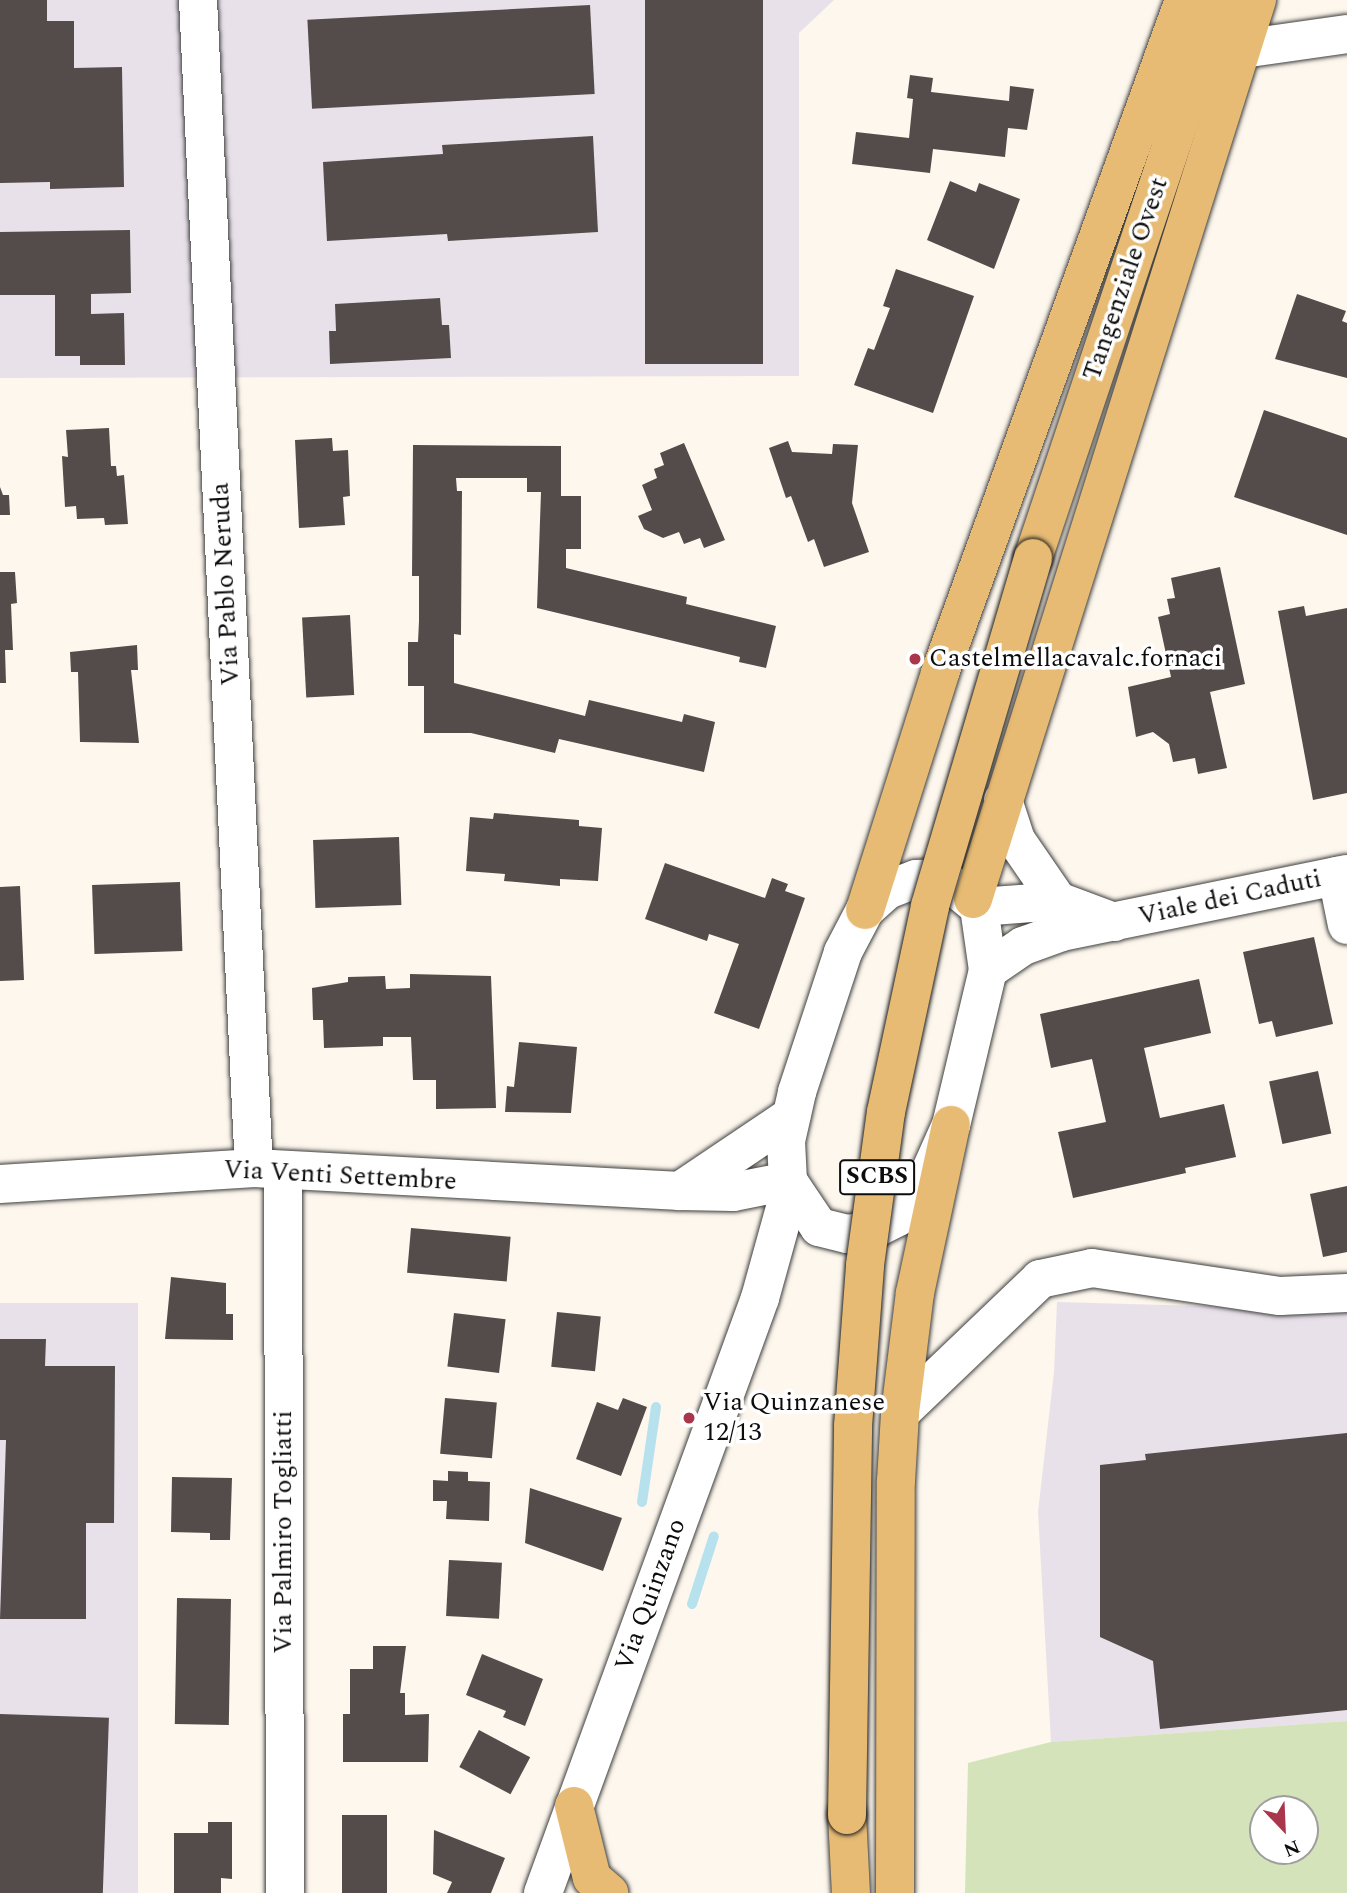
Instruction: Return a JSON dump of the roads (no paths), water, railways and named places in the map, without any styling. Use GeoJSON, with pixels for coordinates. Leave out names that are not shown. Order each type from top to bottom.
{"type":"FeatureCollection","features":[{"type":"Feature","properties":{"kind":"main road"},"geometry":{"type":"LineString","coordinates":[[865,910],[940,673],[1184,0]]}},
{"type":"Feature","properties":{"kind":"main road","name":"Tangenziale Ovest"},"geometry":{"type":"LineString","coordinates":[[847,1815],[853,1426],[865,1265],[886,1112],[930,906],[1033,558],[1220,0]]}},
{"type":"Feature","properties":{"kind":"main road"},"geometry":{"type":"LineString","coordinates":[[976,903],[1003,800],[1257,0]]}},
{"type":"Feature","properties":{"kind":"main road"},"geometry":{"type":"LineString","coordinates":[[895,1893],[896,1481],[900,1413],[915,1293],[951,1125]]}},
{"type":"Feature","properties":{"kind":"main road"},"geometry":{"type":"LineString","coordinates":[[574,1806],[592,1878],[609,1893]]}},
{"type":"Feature","properties":{"kind":"main road","name":"SCBS"},"geometry":{"type":"LineString","coordinates":[[845,1893],[847,1815]]}},
{"type":"Feature","properties":{"kind":"main road","name":"SCBS"},"geometry":{"type":"LineString","coordinates":[[847,1815],[851,1893]]}},
{"type":"Feature","properties":{"kind":"street","name":"Via Pablo Neruda"},"geometry":{"type":"LineString","coordinates":[[198,0],[268,1170]]}},
{"type":"Feature","properties":{"kind":"street"},"geometry":{"type":"LineString","coordinates":[[1242,49],[1347,34]]}},
{"type":"Feature","properties":{"kind":"street"},"geometry":{"type":"LineString","coordinates":[[1003,800],[1016,840],[1058,901]]}},
{"type":"Feature","properties":{"kind":"street"},"geometry":{"type":"LineString","coordinates":[[1342,875],[1347,925]]}},
{"type":"Feature","properties":{"kind":"street","name":"Viale dei Caduti"},"geometry":{"type":"LineString","coordinates":[[988,970],[1023,946],[1062,932],[1342,875]]}},
{"type":"Feature","properties":{"kind":"street"},"geometry":{"type":"LineString","coordinates":[[943,878],[976,903],[988,970],[951,1125],[921,1192],[898,1217],[872,1230],[847,1234],[819,1227],[789,1183],[786,1141],[791,1116],[844,952],[865,910],[887,890],[916,879],[943,878]]}},
{"type":"Feature","properties":{"kind":"street","name":"Viale dei Caduti"},"geometry":{"type":"LineString","coordinates":[[976,903],[1058,901],[1114,922]]}},
{"type":"Feature","properties":{"kind":"street"},"geometry":{"type":"LineString","coordinates":[[680,1191],[791,1116]]}},
{"type":"Feature","properties":{"kind":"street","name":"Via Venti Settembre"},"geometry":{"type":"LineString","coordinates":[[0,1184],[268,1170],[680,1191],[733,1192],[789,1183]]}},
{"type":"Feature","properties":{"kind":"street","name":"Via Palmiro Togliatti"},"geometry":{"type":"LineString","coordinates":[[268,1170],[285,1893]]}},
{"type":"Feature","properties":{"kind":"street","name":"Via Quinzano"},"geometry":{"type":"LineString","coordinates":[[543,1893],[760,1298],[789,1183]]}},
{"type":"Feature","properties":{"kind":"street","name":"Via Quinzano"},"geometry":{"type":"LineString","coordinates":[[760,1298],[819,1227]]}},
{"type":"Feature","properties":{"kind":"street"},"geometry":{"type":"LineString","coordinates":[[900,1413],[1040,1279],[1092,1268],[1280,1296],[1347,1293]]}},
{"type":"Feature","properties":{"kind":"waterway"},"geometry":{"type":"LineString","coordinates":[[642,1502],[656,1407]]}},
{"type":"Feature","properties":{"kind":"waterway"},"geometry":{"type":"LineString","coordinates":[[692,1604],[714,1536]]}},
{"type":"Feature","properties":{"kind":"place","name":"Castelmellacavalc.fornaci"},"geometry":{"type":"Point","coordinates":[915,659]}},
{"type":"Feature","properties":{"kind":"place","name":"Via Quinzanese 12/13"},"geometry":{"type":"Point","coordinates":[689,1418]}}]}
